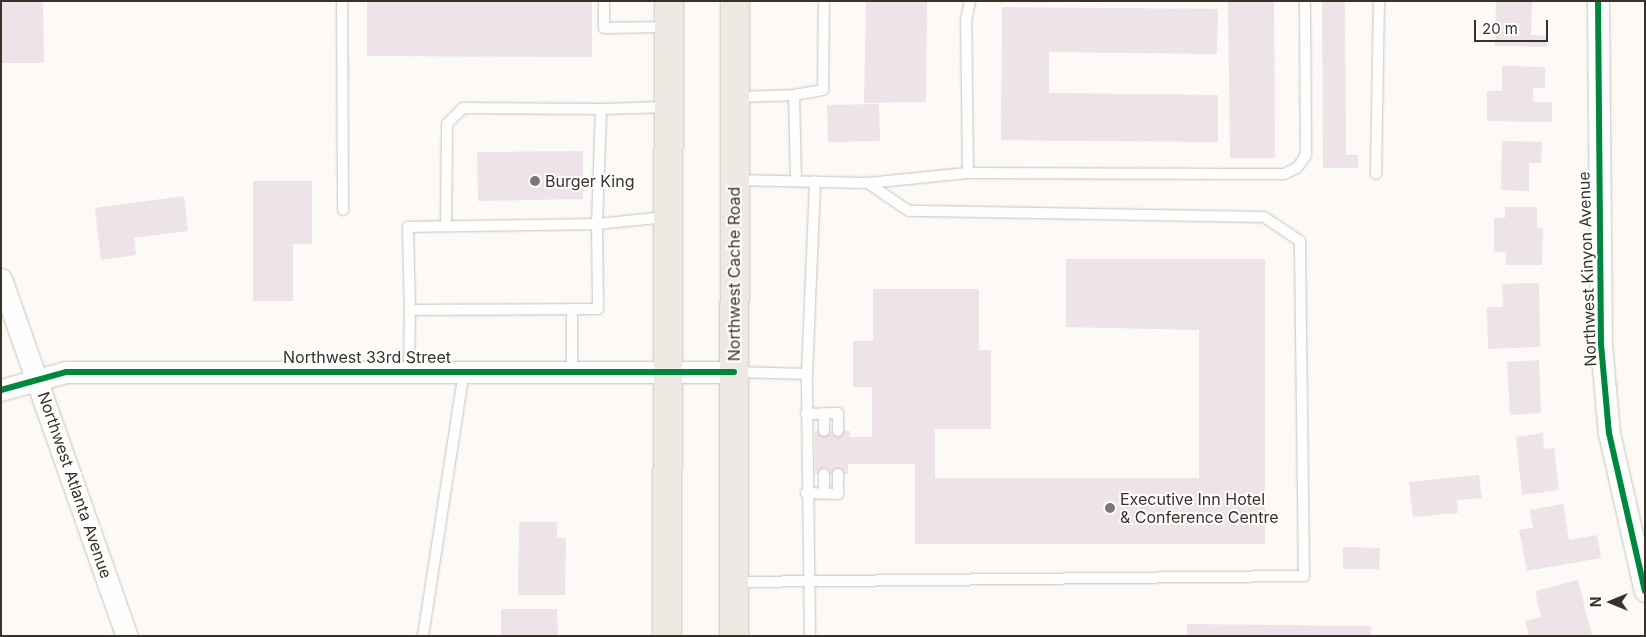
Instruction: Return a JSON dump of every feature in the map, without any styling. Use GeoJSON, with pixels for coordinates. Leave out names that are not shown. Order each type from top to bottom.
{"type":"FeatureCollection","features":[{"type":"Feature","properties":{"kind":"main road","name":"Northwest Cache Road"},"geometry":{"type":"LineString","coordinates":[[734,636],[735,1]]}},
{"type":"Feature","properties":{"kind":"main road"},"geometry":{"type":"LineString","coordinates":[[667,636],[669,370],[666,217],[669,107],[668,14]]}},
{"type":"Feature","properties":{"kind":"street","name":"Northwest Kinyon Avenue"},"geometry":{"type":"LineString","coordinates":[[1598,1],[1601,344],[1609,434],[1645,591]]}},
{"type":"Feature","properties":{"kind":"street","name":"Northwest Atlanta Avenue"},"geometry":{"type":"LineString","coordinates":[[1,279],[38,377],[127,636]]}},
{"type":"Feature","properties":{"kind":"street","name":"Northwest 33rd Street"},"geometry":{"type":"LineString","coordinates":[[1,390],[38,377],[66,372],[669,370],[734,372]]}},
{"type":"Feature","properties":{"kind":"lane"},"geometry":{"type":"LineString","coordinates":[[342,1],[343,210]]}},
{"type":"Feature","properties":{"kind":"lane"},"geometry":{"type":"LineString","coordinates":[[604,1],[604,28],[668,14]]}},
{"type":"Feature","properties":{"kind":"lane"},"geometry":{"type":"LineString","coordinates":[[735,97],[794,95],[823,90],[824,1]]}},
{"type":"Feature","properties":{"kind":"lane"},"geometry":{"type":"LineString","coordinates":[[968,173],[970,1]]}},
{"type":"Feature","properties":{"kind":"lane"},"geometry":{"type":"LineString","coordinates":[[734,180],[868,183],[968,173],[1284,174],[1297,168],[1306,155],[1305,1]]}},
{"type":"Feature","properties":{"kind":"lane"},"geometry":{"type":"LineString","coordinates":[[1376,174],[1379,1]]}},
{"type":"Feature","properties":{"kind":"lane"},"geometry":{"type":"LineString","coordinates":[[794,95],[796,182]]}},
{"type":"Feature","properties":{"kind":"lane"},"geometry":{"type":"LineString","coordinates":[[446,225],[448,124],[463,108],[600,109],[669,107]]}},
{"type":"Feature","properties":{"kind":"lane"},"geometry":{"type":"LineString","coordinates":[[410,310],[598,309],[597,224],[600,109]]}},
{"type":"Feature","properties":{"kind":"lane"},"geometry":{"type":"LineString","coordinates":[[810,636],[806,580],[806,414],[816,181]]}},
{"type":"Feature","properties":{"kind":"lane"},"geometry":{"type":"LineString","coordinates":[[733,582],[1304,576],[1300,241],[1264,218],[909,211],[868,183]]}},
{"type":"Feature","properties":{"kind":"lane"},"geometry":{"type":"LineString","coordinates":[[409,371],[408,226],[597,224],[666,217]]}},
{"type":"Feature","properties":{"kind":"lane"},"geometry":{"type":"LineString","coordinates":[[572,309],[572,370]]}},
{"type":"Feature","properties":{"kind":"lane"},"geometry":{"type":"LineString","coordinates":[[423,636],[464,371]]}},
{"type":"Feature","properties":{"kind":"lane"},"geometry":{"type":"LineString","coordinates":[[734,372],[807,374]]}},
{"type":"Feature","properties":{"kind":"lane"},"geometry":{"type":"LineString","coordinates":[[824,413],[824,431]]}},
{"type":"Feature","properties":{"kind":"lane"},"geometry":{"type":"LineString","coordinates":[[806,414],[838,413],[838,431]]}},
{"type":"Feature","properties":{"kind":"lane"},"geometry":{"type":"LineString","coordinates":[[824,474],[824,493]]}},
{"type":"Feature","properties":{"kind":"lane"},"geometry":{"type":"LineString","coordinates":[[806,493],[838,494],[838,474]]}},
{"type":"Feature","properties":{"kind":"building"},"geometry":{"type":"Polygon","coordinates":[[[1,1],[43,1],[44,63],[1,63],[1,1]]]}},
{"type":"Feature","properties":{"kind":"building"},"geometry":{"type":"Polygon","coordinates":[[[367,1],[592,1],[592,57],[367,56],[367,1]]]}},
{"type":"Feature","properties":{"kind":"building"},"geometry":{"type":"Polygon","coordinates":[[[866,1],[927,1],[926,102],[864,103],[866,1]]]}},
{"type":"Feature","properties":{"kind":"building"},"geometry":{"type":"Polygon","coordinates":[[[1228,1],[1274,1],[1275,158],[1230,158],[1228,1]]]}},
{"type":"Feature","properties":{"kind":"building"},"geometry":{"type":"Polygon","coordinates":[[[1322,1],[1345,1],[1346,155],[1358,155],[1358,168],[1323,168],[1322,1]]]}},
{"type":"Feature","properties":{"kind":"building"},"geometry":{"type":"Polygon","coordinates":[[[1496,1],[1532,1],[1531,35],[1547,36],[1547,47],[1495,46],[1496,1]]]}},
{"type":"Feature","properties":{"kind":"building"},"geometry":{"type":"Polygon","coordinates":[[[1002,7],[1218,9],[1217,54],[1049,52],[1049,93],[1218,95],[1218,142],[1001,140],[1002,7]]]}},
{"type":"Feature","properties":{"kind":"building"},"geometry":{"type":"Polygon","coordinates":[[[1502,66],[1545,67],[1545,88],[1533,88],[1533,102],[1552,102],[1552,122],[1487,121],[1487,91],[1502,91],[1502,66]]]}},
{"type":"Feature","properties":{"kind":"building"},"geometry":{"type":"Polygon","coordinates":[[[879,104],[880,141],[828,142],[827,105],[879,104]]]}},
{"type":"Feature","properties":{"kind":"building"},"geometry":{"type":"Polygon","coordinates":[[[1502,141],[1542,142],[1541,163],[1529,163],[1529,191],[1501,190],[1502,141]]]}},
{"type":"Feature","properties":{"kind":"building"},"geometry":{"type":"Polygon","coordinates":[[[583,151],[583,199],[478,201],[477,152],[583,151]]]}},
{"type":"Feature","properties":{"kind":"building"},"geometry":{"type":"Polygon","coordinates":[[[253,181],[312,181],[312,244],[293,244],[293,301],[253,301],[253,181]]]}},
{"type":"Feature","properties":{"kind":"building"},"geometry":{"type":"Polygon","coordinates":[[[184,196],[188,231],[134,238],[136,255],[101,260],[95,208],[184,196]]]}},
{"type":"Feature","properties":{"kind":"building"},"geometry":{"type":"Polygon","coordinates":[[[1505,207],[1537,207],[1537,228],[1543,228],[1542,265],[1506,265],[1506,252],[1494,252],[1494,218],[1505,218],[1505,207]]]}},
{"type":"Feature","properties":{"kind":"building"},"geometry":{"type":"Polygon","coordinates":[[[1066,259],[1265,259],[1265,544],[915,544],[915,464],[848,464],[848,474],[815,474],[815,431],[850,431],[850,437],[872,437],[872,387],[853,387],[853,341],[873,341],[873,289],[979,289],[979,350],[991,350],[991,429],[935,429],[935,478],[1199,478],[1199,330],[1066,327],[1066,259]]]}},
{"type":"Feature","properties":{"kind":"building"},"geometry":{"type":"Polygon","coordinates":[[[1539,283],[1540,347],[1488,349],[1487,307],[1503,307],[1502,284],[1539,283]]]}},
{"type":"Feature","properties":{"kind":"building"},"geometry":{"type":"Polygon","coordinates":[[[1539,360],[1541,413],[1510,415],[1507,362],[1539,360]]]}},
{"type":"Feature","properties":{"kind":"building"},"geometry":{"type":"Polygon","coordinates":[[[1543,433],[1544,449],[1554,448],[1559,490],[1522,495],[1516,437],[1543,433]]]}},
{"type":"Feature","properties":{"kind":"building"},"geometry":{"type":"Polygon","coordinates":[[[1479,475],[1482,498],[1457,500],[1458,513],[1413,517],[1409,482],[1479,475]]]}},
{"type":"Feature","properties":{"kind":"building"},"geometry":{"type":"Polygon","coordinates":[[[1563,504],[1569,540],[1597,535],[1601,558],[1527,571],[1519,530],[1533,528],[1530,510],[1563,504]]]}},
{"type":"Feature","properties":{"kind":"building"},"geometry":{"type":"Polygon","coordinates":[[[519,522],[557,522],[557,538],[566,538],[565,595],[518,595],[519,522]]]}},
{"type":"Feature","properties":{"kind":"building"},"geometry":{"type":"Polygon","coordinates":[[[1343,547],[1380,548],[1379,569],[1343,569],[1343,547]]]}},
{"type":"Feature","properties":{"kind":"building"},"geometry":{"type":"Polygon","coordinates":[[[1578,580],[1592,636],[1529,636],[1525,621],[1541,617],[1535,591],[1578,580]]]}},
{"type":"Feature","properties":{"kind":"building"},"geometry":{"type":"Polygon","coordinates":[[[501,609],[557,609],[558,636],[501,636],[501,609]]]}},
{"type":"Feature","properties":{"kind":"building"},"geometry":{"type":"Polygon","coordinates":[[[1187,624],[1371,626],[1371,636],[1187,636],[1187,624]]]}},
{"type":"Feature","properties":{"kind":"cycle path"},"geometry":{"type":"LineString","coordinates":[[1598,1],[1601,344],[1609,433],[1645,591]]}},
{"type":"Feature","properties":{"kind":"cycle path"},"geometry":{"type":"LineString","coordinates":[[1,390],[66,372],[734,372]]}},
{"type":"Feature","properties":{"kind":"place","name":"Burger King"},"geometry":{"type":"Point","coordinates":[535,181]}},
{"type":"Feature","properties":{"kind":"place","name":"Executive Inn Hotel & Conference Centre"},"geometry":{"type":"Point","coordinates":[1110,508]}}]}
